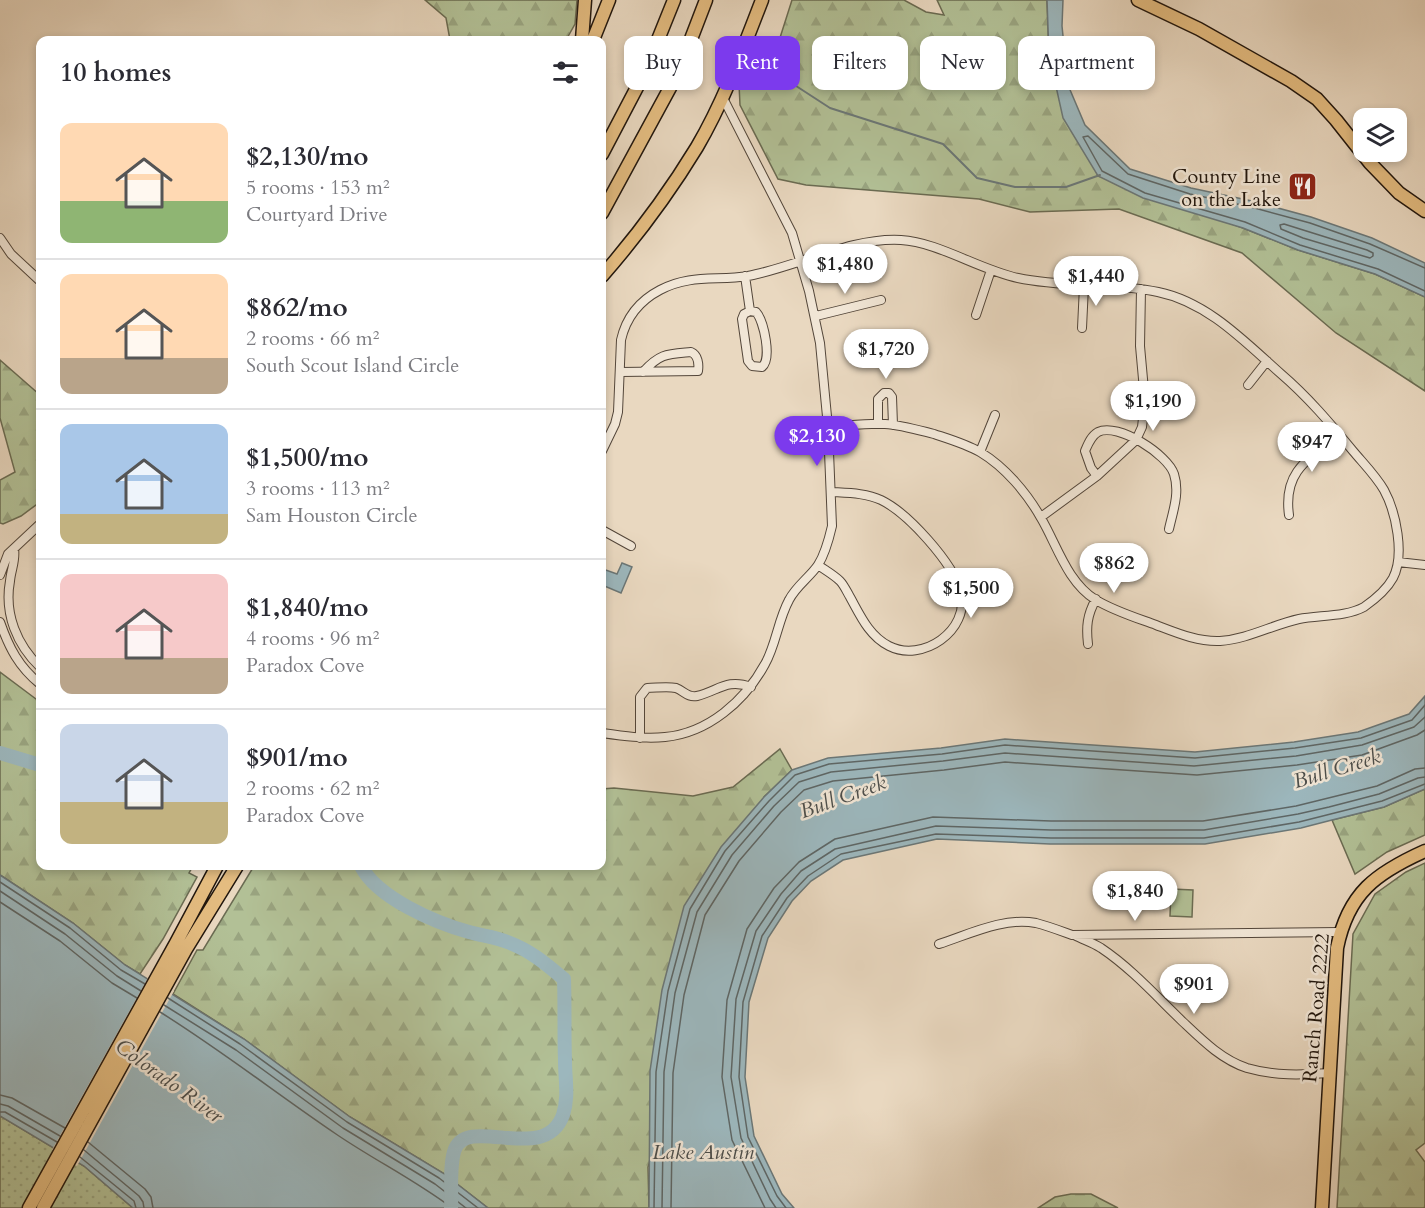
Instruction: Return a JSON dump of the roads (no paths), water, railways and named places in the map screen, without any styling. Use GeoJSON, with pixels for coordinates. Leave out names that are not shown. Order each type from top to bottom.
{"type":"FeatureCollection","features":[{"type":"Feature","properties":{"kind":"main road"},"geometry":{"type":"LineString","coordinates":[[582,36],[585,0]]}},
{"type":"Feature","properties":{"kind":"main road"},"geometry":{"type":"LineString","coordinates":[[595,36],[609,0]]}},
{"type":"Feature","properties":{"kind":"main road"},"geometry":{"type":"LineString","coordinates":[[606,146],[645,72],[674,0]]}},
{"type":"Feature","properties":{"kind":"main road"},"geometry":{"type":"LineString","coordinates":[[606,206],[678,73],[706,0]]}},
{"type":"Feature","properties":{"kind":"main road"},"geometry":{"type":"LineString","coordinates":[[606,271],[639,232],[696,147],[722,96],[762,0]]}},
{"type":"Feature","properties":{"kind":"main road"},"geometry":{"type":"LineString","coordinates":[[1138,0],[1208,34],[1291,81],[1317,99],[1370,163],[1399,193],[1425,211]]}},
{"type":"Feature","properties":{"kind":"main road","name":"Ranch Road 2222"},"geometry":{"type":"LineString","coordinates":[[1322,1208],[1337,948],[1340,932],[1352,905],[1369,884],[1392,866],[1425,851]]}},
{"type":"Feature","properties":{"kind":"main road"},"geometry":{"type":"LineString","coordinates":[[43,1208],[181,946],[215,870]]}},
{"type":"Feature","properties":{"kind":"main road"},"geometry":{"type":"LineString","coordinates":[[29,1208],[181,946],[234,870]]}},
{"type":"Feature","properties":{"kind":"street"},"geometry":{"type":"LineString","coordinates":[[606,734],[640,738],[666,737],[685,733],[730,710],[751,687],[766,663],[789,600],[818,565],[832,526],[828,427],[816,316],[792,233],[722,96]]}},
{"type":"Feature","properties":{"kind":"street"},"geometry":{"type":"LineString","coordinates":[[0,238],[11,254],[36,275]]}},
{"type":"Feature","properties":{"kind":"street"},"geometry":{"type":"LineString","coordinates":[[606,443],[618,412],[623,330],[628,319],[649,297],[662,289],[688,279],[745,276],[868,242],[902,240],[933,248],[1015,278],[1045,283],[1142,290],[1178,297],[1202,309],[1303,393],[1384,490],[1395,519],[1398,562],[1393,578],[1384,589],[1355,611],[1294,620],[1243,638],[1225,641],[1190,638],[1141,620],[1086,592],[1061,558],[1041,517],[1003,469],[980,452],[927,432],[893,425],[828,427]]}},
{"type":"Feature","properties":{"kind":"street"},"geometry":{"type":"LineString","coordinates":[[976,315],[991,270]]}},
{"type":"Feature","properties":{"kind":"street"},"geometry":{"type":"LineString","coordinates":[[745,276],[750,311]]}},
{"type":"Feature","properties":{"kind":"street"},"geometry":{"type":"LineString","coordinates":[[1082,328],[1084,286]]}},
{"type":"Feature","properties":{"kind":"street"},"geometry":{"type":"LineString","coordinates":[[1041,517],[1097,476],[1136,440],[1144,417],[1145,401],[1140,346],[1142,290]]}},
{"type":"Feature","properties":{"kind":"street"},"geometry":{"type":"LineString","coordinates":[[816,316],[881,300]]}},
{"type":"Feature","properties":{"kind":"street"},"geometry":{"type":"LineString","coordinates":[[750,311],[756,312],[761,319],[768,357],[762,368],[753,366],[748,361],[742,319],[750,311]]}},
{"type":"Feature","properties":{"kind":"street"},"geometry":{"type":"LineString","coordinates":[[621,372],[644,372],[698,371],[699,367],[697,358],[691,352],[662,355],[653,360],[644,372]]}},
{"type":"Feature","properties":{"kind":"street"},"geometry":{"type":"LineString","coordinates":[[1248,385],[1267,361]]}},
{"type":"Feature","properties":{"kind":"street"},"geometry":{"type":"LineString","coordinates":[[878,424],[878,399],[884,393],[889,393],[892,396],[893,425]]}},
{"type":"Feature","properties":{"kind":"street"},"geometry":{"type":"LineString","coordinates":[[980,452],[995,415]]}},
{"type":"Feature","properties":{"kind":"street"},"geometry":{"type":"LineString","coordinates":[[1097,476],[1090,468],[1085,451],[1092,437],[1105,430],[1124,434],[1161,455],[1170,464],[1174,473],[1177,494],[1168,529]]}},
{"type":"Feature","properties":{"kind":"street"},"geometry":{"type":"LineString","coordinates":[[1290,515],[1287,499],[1296,471],[1340,435]]}},
{"type":"Feature","properties":{"kind":"street"},"geometry":{"type":"LineString","coordinates":[[818,565],[841,582],[866,625],[875,637],[889,647],[905,652],[924,650],[947,636],[956,624],[962,594],[956,578],[912,522],[898,510],[880,500],[862,494],[831,492]]}},
{"type":"Feature","properties":{"kind":"street"},"geometry":{"type":"LineString","coordinates":[[0,575],[8,554],[36,528]]}},
{"type":"Feature","properties":{"kind":"street"},"geometry":{"type":"LineString","coordinates":[[606,532],[631,546]]}},
{"type":"Feature","properties":{"kind":"street"},"geometry":{"type":"LineString","coordinates":[[14,549],[16,556],[8,599],[12,622],[15,631],[36,663]]}},
{"type":"Feature","properties":{"kind":"street"},"geometry":{"type":"LineString","coordinates":[[1398,562],[1425,565]]}},
{"type":"Feature","properties":{"kind":"street"},"geometry":{"type":"LineString","coordinates":[[1088,644],[1089,612],[1096,599]]}},
{"type":"Feature","properties":{"kind":"street"},"geometry":{"type":"LineString","coordinates":[[12,622],[0,624],[3,636],[25,671],[36,681]]}},
{"type":"Feature","properties":{"kind":"street"},"geometry":{"type":"LineString","coordinates":[[3,636],[15,631]]}},
{"type":"Feature","properties":{"kind":"street"},"geometry":{"type":"LineString","coordinates":[[640,738],[640,697],[647,688],[677,689],[690,697],[696,697],[728,684],[740,683],[751,687]]}},
{"type":"Feature","properties":{"kind":"street"},"geometry":{"type":"LineString","coordinates":[[939,944],[988,927],[1011,922],[1035,923],[1072,935],[1100,947],[1126,967],[1202,1040],[1223,1056],[1244,1067],[1266,1073],[1289,1076],[1330,1073]]}},
{"type":"Feature","properties":{"kind":"street"},"geometry":{"type":"LineString","coordinates":[[1072,935],[1340,932]]}},
{"type":"Feature","properties":{"kind":"water"},"geometry":{"type":"Polygon","coordinates":[[[1047,0],[1063,0],[1063,36],[1048,36],[1047,0]]]}},
{"type":"Feature","properties":{"kind":"water"},"geometry":{"type":"Polygon","coordinates":[[[1057,90],[1070,90],[1085,125],[1130,169],[1191,188],[1311,217],[1372,238],[1425,263],[1425,297],[1375,274],[1298,250],[1243,228],[1143,198],[1098,176],[1063,118],[1057,90]]]}},
{"type":"Feature","properties":{"kind":"water"},"geometry":{"type":"Polygon","coordinates":[[[622,563],[632,567],[621,593],[606,587],[606,570],[617,574],[622,563]]]}},
{"type":"Feature","properties":{"kind":"water","name":"Lake Austin"},"geometry":{"type":"Polygon","coordinates":[[[1425,696],[1425,789],[1384,807],[1301,828],[1205,844],[1050,844],[937,839],[843,860],[811,881],[792,901],[768,938],[749,1002],[745,1077],[754,1136],[782,1194],[794,1208],[649,1208],[650,1071],[662,990],[684,906],[721,847],[764,797],[792,770],[828,758],[941,748],[1005,739],[1195,752],[1294,742],[1358,732],[1409,714],[1425,696]]]}},
{"type":"Feature","properties":{"kind":"water","name":"Colorado River"},"geometry":{"type":"Polygon","coordinates":[[[0,875],[73,923],[125,965],[244,1039],[350,1117],[443,1173],[488,1208],[133,1208],[84,1166],[0,1116],[0,875]]]}},
{"type":"Feature","properties":{"kind":"waterway"},"geometry":{"type":"LineString","coordinates":[[800,89],[830,108],[943,144],[977,178],[1015,187],[1066,187],[1100,175]]}},
{"type":"Feature","properties":{"kind":"waterway"},"geometry":{"type":"LineString","coordinates":[[0,753],[36,764]]}},
{"type":"Feature","properties":{"kind":"waterway"},"geometry":{"type":"LineString","coordinates":[[364,870],[380,889],[409,908],[456,928],[518,946],[538,958],[564,979],[566,1095],[563,1115],[554,1129],[540,1137],[525,1139],[475,1136],[463,1140],[453,1155],[451,1208]]}},
{"type":"Feature","properties":{"kind":"place","name":"County Line on the Lake"},"geometry":{"type":"Point","coordinates":[1302,187]}},
{"type":"Feature","properties":{"kind":"water label","name":"Bull Creek"},"geometry":{"type":"Point","coordinates":[1337,769]}},
{"type":"Feature","properties":{"kind":"water label","name":"Bull Creek"},"geometry":{"type":"Point","coordinates":[843,797]}}]}
